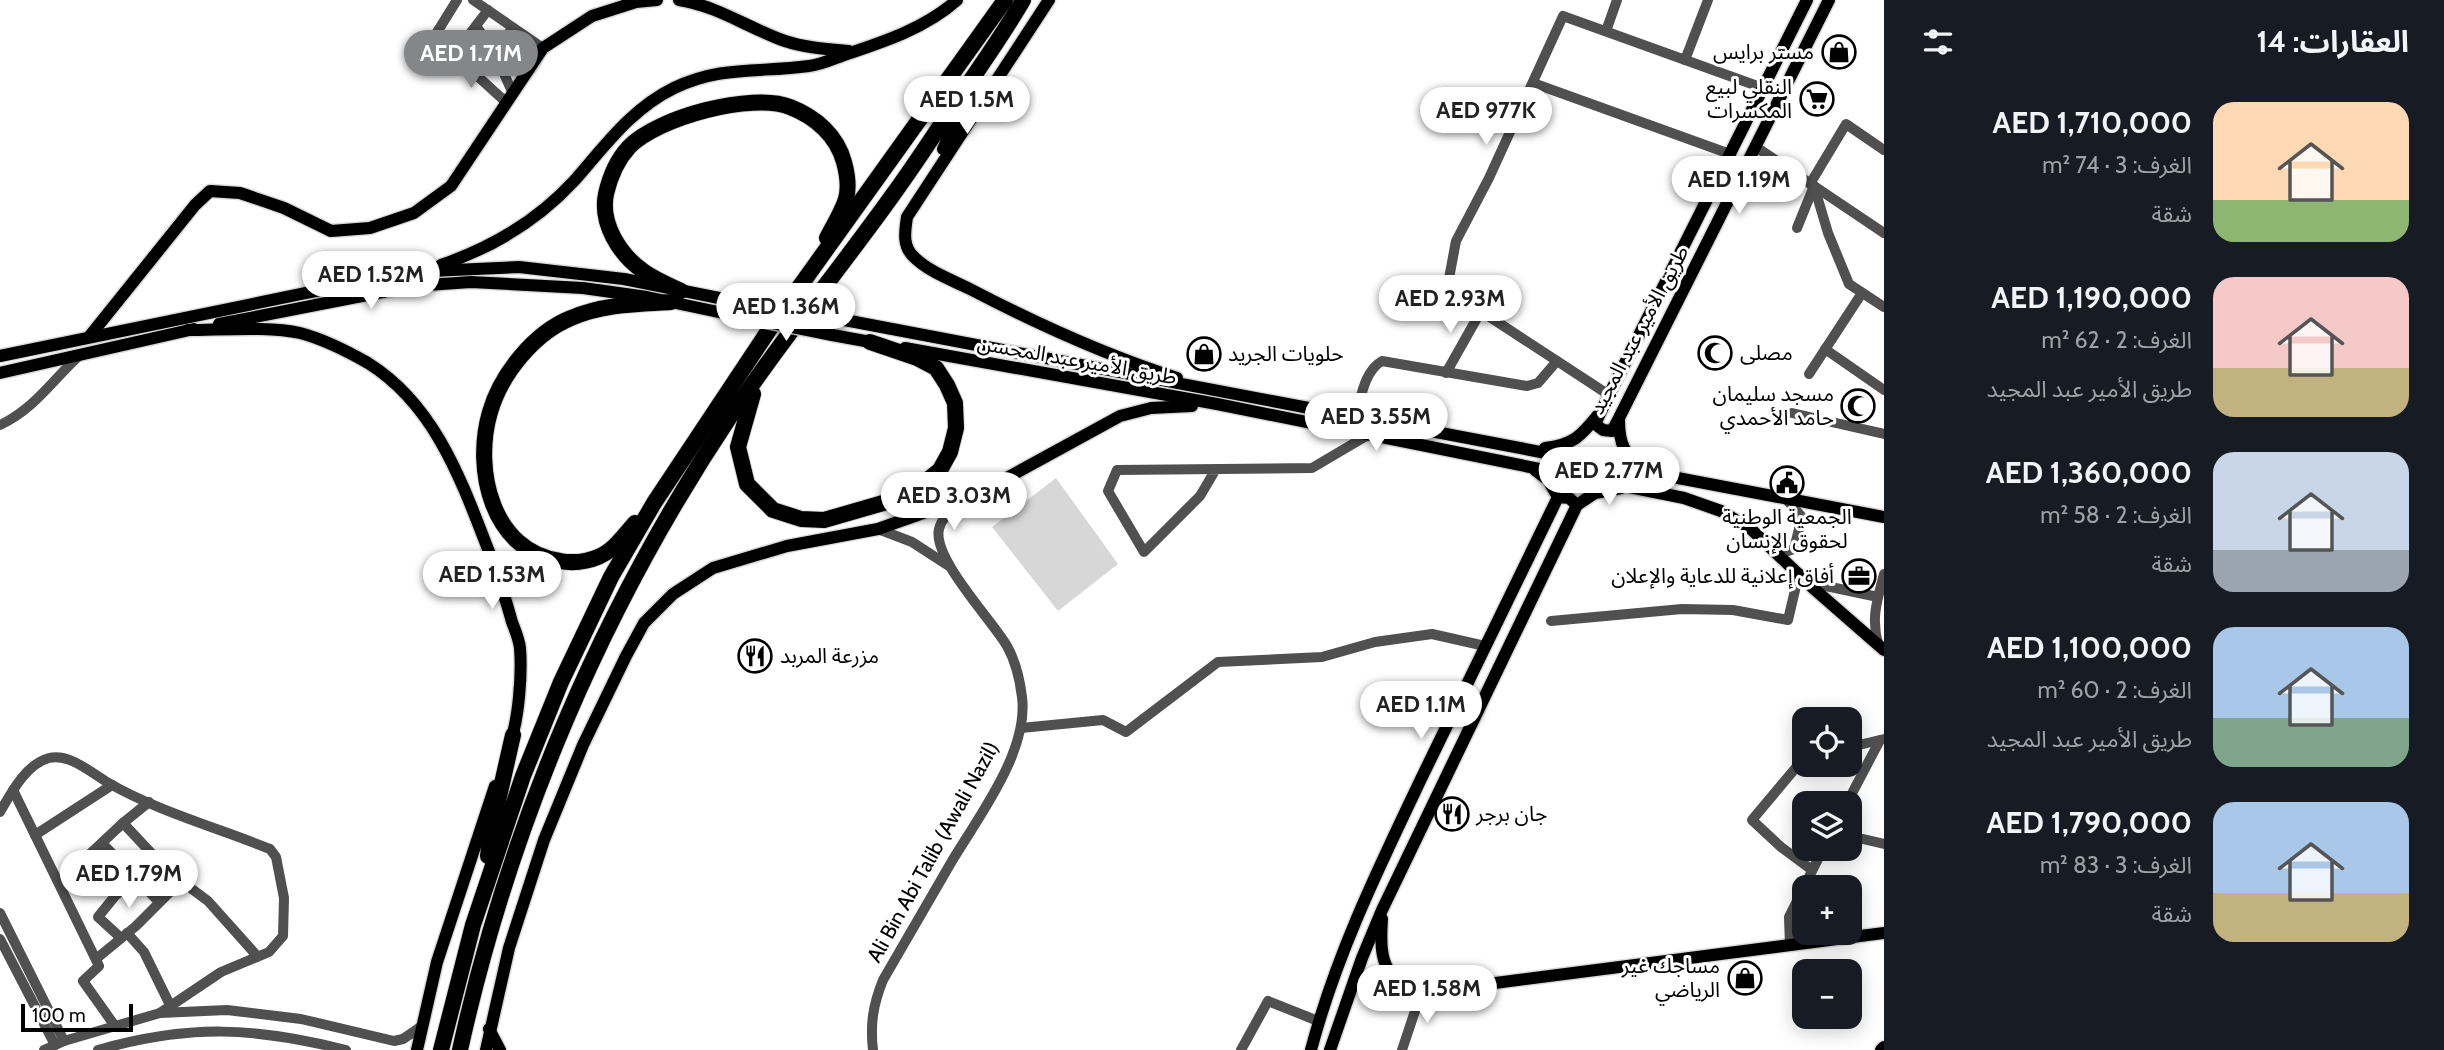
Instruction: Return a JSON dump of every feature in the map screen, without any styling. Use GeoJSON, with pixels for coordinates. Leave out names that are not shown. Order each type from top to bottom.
{"type":"FeatureCollection","features":[{"type":"Feature","properties":{"kind":"highway"},"geometry":{"type":"LineString","coordinates":[[441,1050],[482,896],[523,776],[561,682],[611,577],[654,503],[767,332],[1004,0]]}},
{"type":"Feature","properties":{"kind":"highway"},"geometry":{"type":"LineString","coordinates":[[460,1050],[490,928],[514,852],[540,781],[629,584],[670,510],[760,374],[792,327],[892,196],[1025,0]]}},
{"type":"Feature","properties":{"kind":"highway"},"geometry":{"type":"LineString","coordinates":[[676,297],[621,251],[609,228],[603,208],[608,183],[617,162],[631,145],[660,126],[704,110],[762,102],[789,107],[819,125],[840,147],[847,173],[846,198],[810,275]]}},
{"type":"Feature","properties":{"kind":"highway"},"geometry":{"type":"LineString","coordinates":[[654,503],[609,551],[577,564],[544,559],[524,549],[506,531],[493,509],[486,472],[485,439],[490,412],[505,379],[529,346],[569,318],[608,306],[676,297]]}},
{"type":"Feature","properties":{"kind":"highway"},"geometry":{"type":"LineString","coordinates":[[760,374],[738,447],[747,484],[773,510],[801,519],[824,520],[890,500],[924,483],[940,470],[950,452],[956,428],[955,403],[936,368],[917,358],[870,342]]}},
{"type":"Feature","properties":{"kind":"highway"},"geometry":{"type":"LineString","coordinates":[[482,896],[491,832],[513,735]]}},
{"type":"Feature","properties":{"kind":"main road"},"geometry":{"type":"LineString","coordinates":[[89,337],[195,205],[210,191],[240,193],[284,208],[331,231],[370,228],[414,213],[451,186],[543,48],[592,16],[636,2],[654,0]]}},
{"type":"Feature","properties":{"kind":"main road"},"geometry":{"type":"LineString","coordinates":[[679,0],[702,3],[782,40],[816,49],[856,51]]}},
{"type":"Feature","properties":{"kind":"main road"},"geometry":{"type":"LineString","coordinates":[[0,356],[421,271],[466,257],[542,212],[648,102],[714,73],[810,66],[880,44],[946,10],[957,0]]}},
{"type":"Feature","properties":{"kind":"main road"},"geometry":{"type":"LineString","coordinates":[[1049,0],[907,217],[907,247],[913,257],[925,265],[1031,320],[1127,362],[1217,390]]}},
{"type":"Feature","properties":{"kind":"main road"},"geometry":{"type":"LineString","coordinates":[[1807,0],[1827,5]]}},
{"type":"Feature","properties":{"kind":"main road","name":"طريق الأمير عبد المجيد"},"geometry":{"type":"LineString","coordinates":[[1807,0],[1595,424],[1603,430],[1612,431],[1619,418],[1827,5]]}},
{"type":"Feature","properties":{"kind":"main road"},"geometry":{"type":"LineString","coordinates":[[782,40],[794,55],[794,59],[782,68]]}},
{"type":"Feature","properties":{"kind":"main road"},"geometry":{"type":"LineString","coordinates":[[923,191],[979,68]]}},
{"type":"Feature","properties":{"kind":"main road"},"geometry":{"type":"LineString","coordinates":[[421,271],[519,267],[598,275],[676,297]]}},
{"type":"Feature","properties":{"kind":"main road"},"geometry":{"type":"LineString","coordinates":[[0,373],[83,352],[413,286],[471,282],[583,288],[676,297]]}},
{"type":"Feature","properties":{"kind":"main road","name":"طريق الأمير عبد المحسن"},"geometry":{"type":"LineString","coordinates":[[676,297],[748,304],[979,344],[1139,377],[1884,517]]}},
{"type":"Feature","properties":{"kind":"main road","name":"طريق الأمير عبد المحسن"},"geometry":{"type":"LineString","coordinates":[[676,297],[747,318],[832,335],[1217,404],[1684,498],[1721,511],[1752,530],[1881,647]]}},
{"type":"Feature","properties":{"kind":"main road"},"geometry":{"type":"LineString","coordinates":[[188,330],[299,333],[335,346],[367,363],[394,382],[414,403],[440,438],[472,509],[508,607],[520,647],[513,735],[437,962],[416,1050]]}},
{"type":"Feature","properties":{"kind":"main road"},"geometry":{"type":"LineString","coordinates":[[485,1050],[509,947],[544,840],[583,744],[644,622],[673,594],[713,568],[787,546],[878,529],[961,499],[1003,480],[1120,416],[1150,408],[1217,404]]}},
{"type":"Feature","properties":{"kind":"main road"},"geometry":{"type":"LineString","coordinates":[[1534,450],[1575,441],[1603,409]]}},
{"type":"Feature","properties":{"kind":"main road"},"geometry":{"type":"LineString","coordinates":[[1619,418],[1620,443],[1634,462],[1651,472]]}},
{"type":"Feature","properties":{"kind":"main road"},"geometry":{"type":"LineString","coordinates":[[1531,468],[1548,480],[1558,497]]}},
{"type":"Feature","properties":{"kind":"main road"},"geometry":{"type":"LineString","coordinates":[[1330,1050],[1382,910],[1577,505],[1595,493],[1629,486]]}},
{"type":"Feature","properties":{"kind":"main road"},"geometry":{"type":"LineString","coordinates":[[1558,497],[1569,498],[1577,505]]}},
{"type":"Feature","properties":{"kind":"main road"},"geometry":{"type":"LineString","coordinates":[[1311,1050],[1318,1021],[1344,947],[1377,871],[1558,497]]}},
{"type":"Feature","properties":{"kind":"main road"},"geometry":{"type":"LineString","coordinates":[[1382,910],[1380,943],[1383,964],[1394,979],[1411,988],[1422,990],[1447,990],[1884,933]]}},
{"type":"Feature","properties":{"kind":"main road"},"geometry":{"type":"LineString","coordinates":[[489,1029],[500,1050]]}},
{"type":"Feature","properties":{"kind":"street"},"geometry":{"type":"LineString","coordinates":[[457,0],[429,44],[452,57],[510,99]]}},
{"type":"Feature","properties":{"kind":"street"},"geometry":{"type":"LineString","coordinates":[[473,0],[543,48]]}},
{"type":"Feature","properties":{"kind":"street"},"geometry":{"type":"LineString","coordinates":[[1606,32],[1617,0]]}},
{"type":"Feature","properties":{"kind":"street"},"geometry":{"type":"LineString","coordinates":[[1685,60],[1707,0]]}},
{"type":"Feature","properties":{"kind":"street"},"geometry":{"type":"LineString","coordinates":[[452,57],[488,10]]}},
{"type":"Feature","properties":{"kind":"street"},"geometry":{"type":"LineString","coordinates":[[1609,396],[1447,289],[1456,241],[1489,178],[1563,16],[1763,88]]}},
{"type":"Feature","properties":{"kind":"street"},"geometry":{"type":"LineString","coordinates":[[476,26],[494,51],[510,99]]}},
{"type":"Feature","properties":{"kind":"street"},"geometry":{"type":"LineString","coordinates":[[494,51],[513,27]]}},
{"type":"Feature","properties":{"kind":"street"},"geometry":{"type":"LineString","coordinates":[[1533,82],[1730,154]]}},
{"type":"Feature","properties":{"kind":"street"},"geometry":{"type":"LineString","coordinates":[[1797,228],[1812,185],[1846,124],[1884,150]]}},
{"type":"Feature","properties":{"kind":"street"},"geometry":{"type":"LineString","coordinates":[[1756,147],[1884,233]]}},
{"type":"Feature","properties":{"kind":"street"},"geometry":{"type":"LineString","coordinates":[[1812,185],[1849,284],[1884,307]]}},
{"type":"Feature","properties":{"kind":"street"},"geometry":{"type":"LineString","coordinates":[[1809,374],[1862,293]]}},
{"type":"Feature","properties":{"kind":"street"},"geometry":{"type":"LineString","coordinates":[[1446,373],[1481,311]]}},
{"type":"Feature","properties":{"kind":"street"},"geometry":{"type":"LineString","coordinates":[[1825,349],[1884,390]]}},
{"type":"Feature","properties":{"kind":"street"},"geometry":{"type":"LineString","coordinates":[[0,425],[15,418],[37,401],[61,372],[83,352]]}},
{"type":"Feature","properties":{"kind":"street"},"geometry":{"type":"LineString","coordinates":[[1355,417],[1368,375],[1378,363],[1527,386],[1538,383],[1557,361]]}},
{"type":"Feature","properties":{"kind":"street"},"geometry":{"type":"LineString","coordinates":[[1792,413],[1884,434]]}},
{"type":"Feature","properties":{"kind":"street"},"geometry":{"type":"LineString","coordinates":[[1216,469],[1200,496],[1144,552],[1108,491],[1117,470],[1312,468],[1368,435]]}},
{"type":"Feature","properties":{"kind":"street"},"geometry":{"type":"LineString","coordinates":[[1779,554],[1794,549],[1802,517],[1785,498]]}},
{"type":"Feature","properties":{"kind":"street"},"geometry":{"type":"LineString","coordinates":[[949,566],[938,531],[942,521],[961,499]]}},
{"type":"Feature","properties":{"kind":"street"},"geometry":{"type":"LineString","coordinates":[[878,529],[912,542],[949,566]]}},
{"type":"Feature","properties":{"kind":"street","name":"Ali Bin Abi Talib (Awali Nazil)"},"geometry":{"type":"LineString","coordinates":[[873,1050],[870,1028],[873,1005],[883,980],[1007,768],[1021,728],[1023,700],[1018,673],[1007,647],[949,566]]}},
{"type":"Feature","properties":{"kind":"street"},"geometry":{"type":"LineString","coordinates":[[1881,647],[1873,625],[1884,574]]}},
{"type":"Feature","properties":{"kind":"street"},"geometry":{"type":"LineString","coordinates":[[1551,621],[1682,609],[1733,610],[1788,620],[1803,578],[1877,601]]}},
{"type":"Feature","properties":{"kind":"street"},"geometry":{"type":"LineString","coordinates":[[1849,619],[1866,617],[1877,601]]}},
{"type":"Feature","properties":{"kind":"street"},"geometry":{"type":"LineString","coordinates":[[1021,728],[1103,720],[1126,732],[1217,662],[1322,657],[1375,642],[1432,634],[1485,646]]}},
{"type":"Feature","properties":{"kind":"street"},"geometry":{"type":"LineString","coordinates":[[1862,744],[1882,740]]}},
{"type":"Feature","properties":{"kind":"street"},"geometry":{"type":"LineString","coordinates":[[1854,791],[1882,740]]}},
{"type":"Feature","properties":{"kind":"street"},"geometry":{"type":"LineString","coordinates":[[0,812],[13,790],[37,763],[51,757],[68,758],[130,796],[270,849],[276,857],[284,898],[283,936],[269,952],[221,972],[165,1009],[44,1050]]}},
{"type":"Feature","properties":{"kind":"street"},"geometry":{"type":"LineString","coordinates":[[1792,772],[1752,820],[1781,847],[1812,870]]}},
{"type":"Feature","properties":{"kind":"street"},"geometry":{"type":"LineString","coordinates":[[36,835],[112,785]]}},
{"type":"Feature","properties":{"kind":"street"},"geometry":{"type":"LineString","coordinates":[[13,790],[99,965],[83,981],[115,1026]]}},
{"type":"Feature","properties":{"kind":"street"},"geometry":{"type":"LineString","coordinates":[[59,883],[123,823],[149,803]]}},
{"type":"Feature","properties":{"kind":"street"},"geometry":{"type":"LineString","coordinates":[[123,823],[169,872],[215,908],[257,956]]}},
{"type":"Feature","properties":{"kind":"street"},"geometry":{"type":"LineString","coordinates":[[1862,839],[1884,844]]}},
{"type":"Feature","properties":{"kind":"street"},"geometry":{"type":"LineString","coordinates":[[102,843],[159,902]]}},
{"type":"Feature","properties":{"kind":"street"},"geometry":{"type":"LineString","coordinates":[[1790,946],[1789,918],[1817,861]]}},
{"type":"Feature","properties":{"kind":"street"},"geometry":{"type":"LineString","coordinates":[[137,877],[115,896],[98,917],[144,952],[165,1009]]}},
{"type":"Feature","properties":{"kind":"street"},"geometry":{"type":"LineString","coordinates":[[96,959],[181,881]]}},
{"type":"Feature","properties":{"kind":"street"},"geometry":{"type":"LineString","coordinates":[[0,913],[59,1043]]}},
{"type":"Feature","properties":{"kind":"street"},"geometry":{"type":"LineString","coordinates":[[0,939],[59,1043]]}},
{"type":"Feature","properties":{"kind":"street"},"geometry":{"type":"LineString","coordinates":[[1402,1050],[1422,990]]}},
{"type":"Feature","properties":{"kind":"street"},"geometry":{"type":"LineString","coordinates":[[1241,1050],[1268,1001],[1318,1021]]}},
{"type":"Feature","properties":{"kind":"street"},"geometry":{"type":"LineString","coordinates":[[165,1009],[227,1010],[301,1019],[397,1046],[422,1026]]}},
{"type":"Feature","properties":{"kind":"street"},"geometry":{"type":"LineString","coordinates":[[99,1050],[141,1039],[225,1030],[295,1037],[345,1050]]}},
{"type":"Feature","properties":{"kind":"shaded area"},"geometry":{"type":"Polygon","coordinates":[[[1056,478],[1118,564],[1058,611],[992,527],[1056,478]]]}},
{"type":"Feature","properties":{"kind":"place","name":"مستر برايس"},"geometry":{"type":"Point","coordinates":[1839,52]}},
{"type":"Feature","properties":{"kind":"place","name":"النقلي لبيع المكسرات"},"geometry":{"type":"Point","coordinates":[1817,99]}},
{"type":"Feature","properties":{"kind":"place","name":"مصلى"},"geometry":{"type":"Point","coordinates":[1715,353]}},
{"type":"Feature","properties":{"kind":"place","name":"حلويات الجريد"},"geometry":{"type":"Point","coordinates":[1204,354]}},
{"type":"Feature","properties":{"kind":"place","name":"مسجد سليمان حامد الأحمدي"},"geometry":{"type":"Point","coordinates":[1858,406]}},
{"type":"Feature","properties":{"kind":"place","name":"الجمعية الوطنية لحقوق الإنسان"},"geometry":{"type":"Point","coordinates":[1787,483]}},
{"type":"Feature","properties":{"kind":"place","name":"أفاق إعلانية للدعاية والإعلان"},"geometry":{"type":"Point","coordinates":[1859,576]}},
{"type":"Feature","properties":{"kind":"place","name":"مزرعة المربد"},"geometry":{"type":"Point","coordinates":[755,656]}},
{"type":"Feature","properties":{"kind":"place","name":"جان برجر"},"geometry":{"type":"Point","coordinates":[1452,814]}},
{"type":"Feature","properties":{"kind":"place","name":"مساجك غير الرياضي"},"geometry":{"type":"Point","coordinates":[1745,978]}}]}
